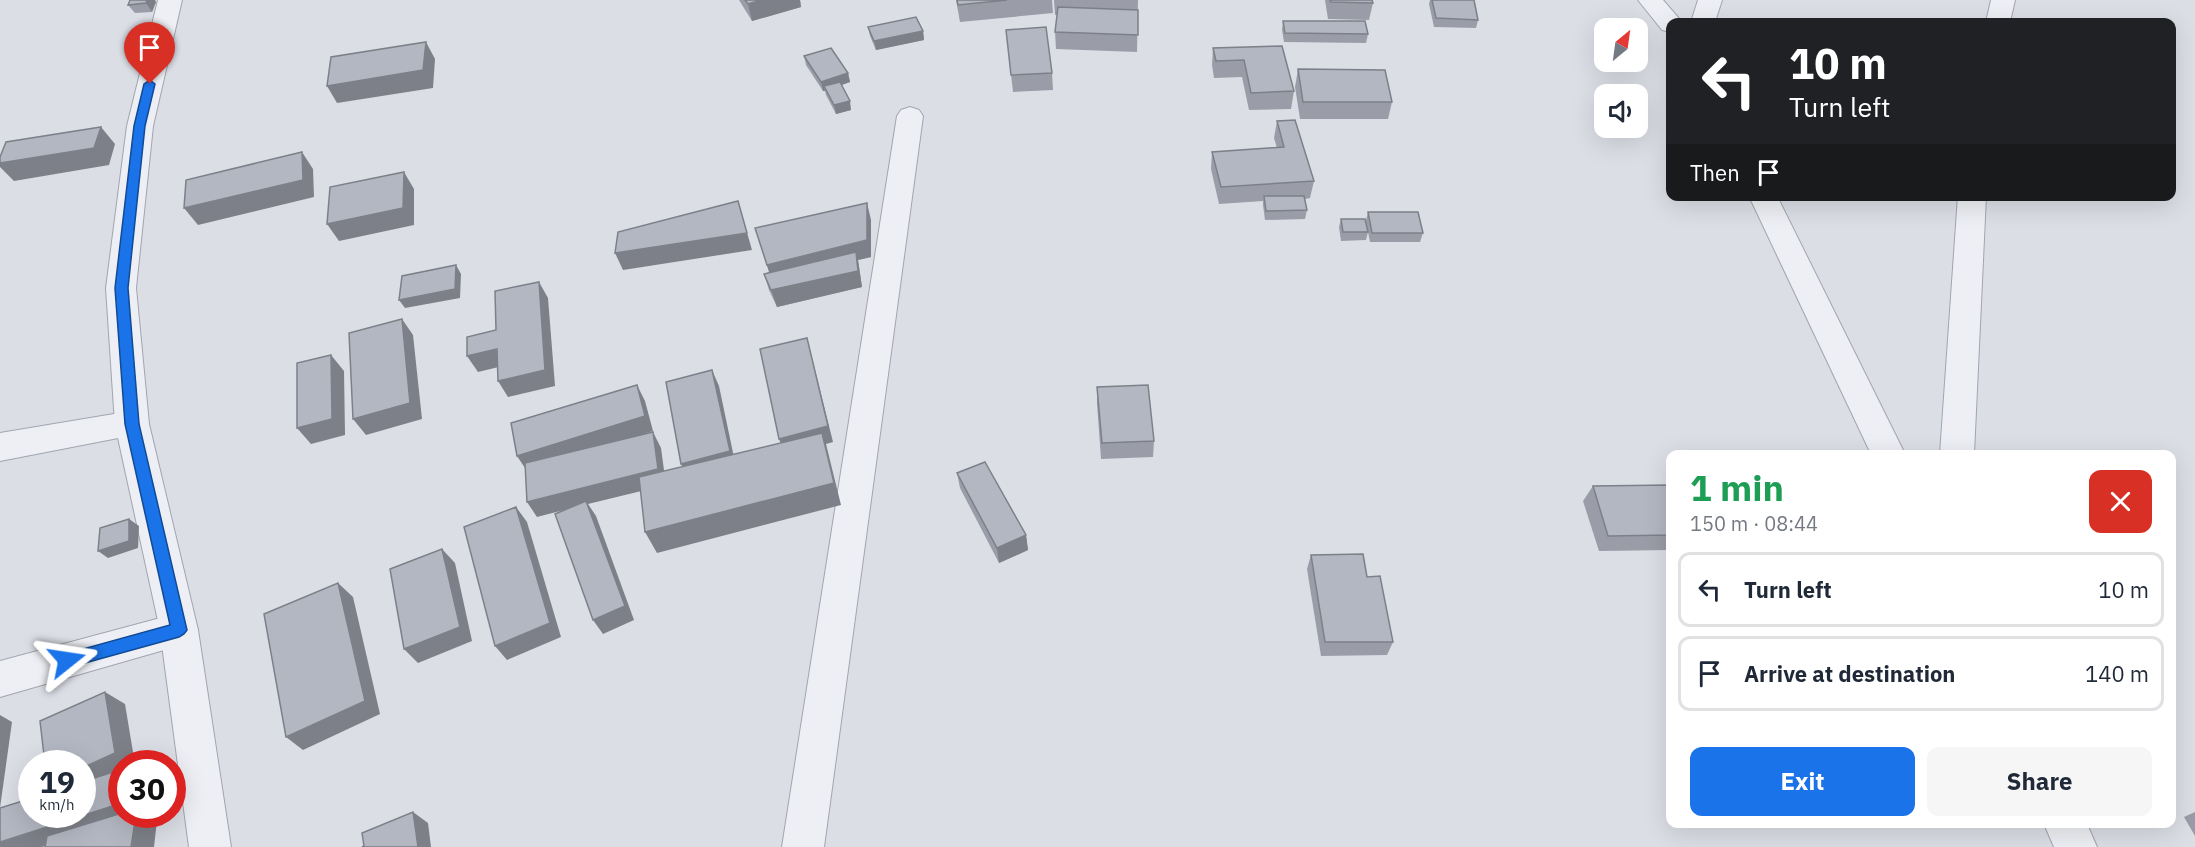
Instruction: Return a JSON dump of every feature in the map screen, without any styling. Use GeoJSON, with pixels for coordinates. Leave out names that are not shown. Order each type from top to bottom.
{"type":"FeatureCollection","features":[{"type":"Feature","properties":{"kind":"street"},"geometry":{"type":"LineString","coordinates":[[170,0],[140,126],[121,288],[132,424],[179,630],[210,847]]}},
{"type":"Feature","properties":{"kind":"street"},"geometry":{"type":"LineString","coordinates":[[1650,0],[1666,20]]}},
{"type":"Feature","properties":{"kind":"street"},"geometry":{"type":"LineString","coordinates":[[1704,18],[1710,0]]}},
{"type":"Feature","properties":{"kind":"street"},"geometry":{"type":"LineString","coordinates":[[1999,18],[2003,0]]}},
{"type":"Feature","properties":{"kind":"street"},"geometry":{"type":"LineString","coordinates":[[803,847],[910,116]]}},
{"type":"Feature","properties":{"kind":"street"},"geometry":{"type":"LineString","coordinates":[[1765,201],[1886,450]]}},
{"type":"Feature","properties":{"kind":"street"},"geometry":{"type":"LineString","coordinates":[[1957,450],[1972,201]]}},
{"type":"Feature","properties":{"kind":"street"},"geometry":{"type":"LineString","coordinates":[[0,447],[132,424]]}},
{"type":"Feature","properties":{"kind":"street"},"geometry":{"type":"LineString","coordinates":[[0,679],[179,630]]}},
{"type":"Feature","properties":{"kind":"street"},"geometry":{"type":"LineString","coordinates":[[2067,828],[2076,847]]}},
{"type":"Feature","properties":{"kind":"building"},"geometry":{"type":"Polygon","coordinates":[[[130,0],[147,0],[146,3],[128,5],[130,0]]]}},
{"type":"Feature","properties":{"kind":"building"},"geometry":{"type":"Polygon","coordinates":[[[745,0],[761,0],[748,4],[745,0]]]}},
{"type":"Feature","properties":{"kind":"building"},"geometry":{"type":"Polygon","coordinates":[[[957,0],[1007,0],[958,5],[957,0]]]}},
{"type":"Feature","properties":{"kind":"building"},"geometry":{"type":"Polygon","coordinates":[[[1330,0],[1372,0],[1373,3],[1331,2],[1330,0]]]}},
{"type":"Feature","properties":{"kind":"building"},"geometry":{"type":"Polygon","coordinates":[[[1432,0],[1474,0],[1478,20],[1436,18],[1432,0]]]}},
{"type":"Feature","properties":{"kind":"building"},"geometry":{"type":"Polygon","coordinates":[[[1058,7],[1138,10],[1138,35],[1055,32],[1058,7]]]}},
{"type":"Feature","properties":{"kind":"building"},"geometry":{"type":"Polygon","coordinates":[[[916,17],[923,31],[874,41],[868,27],[916,17]]]}},
{"type":"Feature","properties":{"kind":"building"},"geometry":{"type":"Polygon","coordinates":[[[1283,21],[1365,21],[1368,34],[1285,33],[1283,21]]]}},
{"type":"Feature","properties":{"kind":"building"},"geometry":{"type":"Polygon","coordinates":[[[1046,27],[1052,73],[1011,75],[1006,30],[1046,27]]]}},
{"type":"Feature","properties":{"kind":"building"},"geometry":{"type":"Polygon","coordinates":[[[426,42],[423,70],[327,86],[331,57],[426,42]]]}},
{"type":"Feature","properties":{"kind":"building"},"geometry":{"type":"Polygon","coordinates":[[[1282,46],[1294,91],[1251,93],[1244,60],[1216,61],[1213,48],[1282,46]]]}},
{"type":"Feature","properties":{"kind":"building"},"geometry":{"type":"Polygon","coordinates":[[[831,48],[848,73],[821,82],[804,56],[831,48]]]}},
{"type":"Feature","properties":{"kind":"building"},"geometry":{"type":"Polygon","coordinates":[[[1298,69],[1385,70],[1392,102],[1303,102],[1298,69]]]}},
{"type":"Feature","properties":{"kind":"building"},"geometry":{"type":"Polygon","coordinates":[[[840,82],[850,101],[834,105],[824,86],[840,82]]]}},
{"type":"Feature","properties":{"kind":"building"},"geometry":{"type":"Polygon","coordinates":[[[1295,120],[1314,181],[1221,187],[1212,152],[1284,147],[1277,121],[1295,120]]]}},
{"type":"Feature","properties":{"kind":"building"},"geometry":{"type":"Polygon","coordinates":[[[101,127],[94,148],[0,163],[6,142],[101,127]]]}},
{"type":"Feature","properties":{"kind":"building"},"geometry":{"type":"Polygon","coordinates":[[[302,152],[303,180],[184,208],[186,180],[302,152]]]}},
{"type":"Feature","properties":{"kind":"building"},"geometry":{"type":"Polygon","coordinates":[[[404,172],[403,208],[327,224],[330,187],[404,172]]]}},
{"type":"Feature","properties":{"kind":"building"},"geometry":{"type":"Polygon","coordinates":[[[1264,196],[1304,196],[1307,210],[1266,211],[1264,196]]]}},
{"type":"Feature","properties":{"kind":"building"},"geometry":{"type":"Polygon","coordinates":[[[738,201],[747,233],[615,253],[618,232],[738,201]]]}},
{"type":"Feature","properties":{"kind":"building"},"geometry":{"type":"Polygon","coordinates":[[[867,203],[867,240],[767,265],[755,228],[867,203]]]}},
{"type":"Feature","properties":{"kind":"building"},"geometry":{"type":"Polygon","coordinates":[[[1368,212],[1418,212],[1423,233],[1372,233],[1368,212]]]}},
{"type":"Feature","properties":{"kind":"building"},"geometry":{"type":"Polygon","coordinates":[[[1341,219],[1365,219],[1368,232],[1343,232],[1341,219]]]}},
{"type":"Feature","properties":{"kind":"building"},"geometry":{"type":"Polygon","coordinates":[[[856,252],[858,271],[771,290],[764,274],[856,252]]]}},
{"type":"Feature","properties":{"kind":"building"},"geometry":{"type":"Polygon","coordinates":[[[456,265],[455,289],[399,300],[402,276],[456,265]]]}},
{"type":"Feature","properties":{"kind":"building"},"geometry":{"type":"Polygon","coordinates":[[[539,282],[545,370],[498,381],[497,349],[467,356],[467,337],[496,330],[495,291],[539,282]]]}},
{"type":"Feature","properties":{"kind":"building"},"geometry":{"type":"Polygon","coordinates":[[[402,319],[410,403],[353,419],[349,333],[402,319]]]}},
{"type":"Feature","properties":{"kind":"building"},"geometry":{"type":"Polygon","coordinates":[[[807,338],[828,426],[779,439],[760,349],[807,338]]]}},
{"type":"Feature","properties":{"kind":"building"},"geometry":{"type":"Polygon","coordinates":[[[331,355],[332,419],[297,428],[297,363],[331,355]]]}},
{"type":"Feature","properties":{"kind":"building"},"geometry":{"type":"Polygon","coordinates":[[[712,370],[730,451],[681,464],[666,382],[712,370]]]}},
{"type":"Feature","properties":{"kind":"building"},"geometry":{"type":"Polygon","coordinates":[[[637,385],[645,416],[517,456],[511,423],[637,385]]]}},
{"type":"Feature","properties":{"kind":"building"},"geometry":{"type":"Polygon","coordinates":[[[1148,385],[1154,441],[1102,443],[1097,387],[1148,385]]]}},
{"type":"Feature","properties":{"kind":"building"},"geometry":{"type":"Polygon","coordinates":[[[653,432],[658,469],[527,502],[525,463],[653,432]]]}},
{"type":"Feature","properties":{"kind":"building"},"geometry":{"type":"Polygon","coordinates":[[[822,433],[834,483],[645,532],[639,477],[822,433]]]}},
{"type":"Feature","properties":{"kind":"building"},"geometry":{"type":"Polygon","coordinates":[[[985,462],[1026,535],[997,548],[957,473],[985,462]]]}},
{"type":"Feature","properties":{"kind":"building"},"geometry":{"type":"Polygon","coordinates":[[[1666,485],[1666,535],[1608,536],[1593,486],[1666,485]]]}},
{"type":"Feature","properties":{"kind":"building"},"geometry":{"type":"Polygon","coordinates":[[[586,501],[625,606],[593,620],[555,514],[586,501]]]}},
{"type":"Feature","properties":{"kind":"building"},"geometry":{"type":"Polygon","coordinates":[[[516,507],[550,623],[495,646],[464,527],[516,507]]]}},
{"type":"Feature","properties":{"kind":"building"},"geometry":{"type":"Polygon","coordinates":[[[129,519],[129,541],[98,551],[100,528],[129,519]]]}},
{"type":"Feature","properties":{"kind":"building"},"geometry":{"type":"Polygon","coordinates":[[[442,549],[460,627],[404,649],[390,569],[442,549]]]}},
{"type":"Feature","properties":{"kind":"building"},"geometry":{"type":"Polygon","coordinates":[[[1363,554],[1367,577],[1380,576],[1393,642],[1325,642],[1311,555],[1363,554]]]}},
{"type":"Feature","properties":{"kind":"building"},"geometry":{"type":"Polygon","coordinates":[[[338,583],[365,701],[286,737],[264,614],[338,583]]]}},
{"type":"Feature","properties":{"kind":"building"},"geometry":{"type":"Polygon","coordinates":[[[105,692],[115,750],[108,750],[108,756],[96,762],[96,750],[43,750],[40,721],[105,692]]]}},
{"type":"Feature","properties":{"kind":"building"},"geometry":{"type":"Polygon","coordinates":[[[108,774],[108,807],[96,811],[96,777],[108,774]]]}},
{"type":"Feature","properties":{"kind":"building"},"geometry":{"type":"Polygon","coordinates":[[[18,802],[18,828],[44,828],[0,842],[0,808],[18,802]]]}},
{"type":"Feature","properties":{"kind":"building"},"geometry":{"type":"Polygon","coordinates":[[[413,812],[418,847],[362,847],[364,846],[362,833],[413,812]]]}},
{"type":"Feature","properties":{"kind":"building"},"geometry":{"type":"Polygon","coordinates":[[[108,817],[108,828],[134,828],[131,847],[45,847],[47,836],[73,828],[96,828],[96,821],[108,817]]]}},
{"type":"Feature","properties":{"kind":"route"},"geometry":{"type":"LineString","coordinates":[[67,660],[179,630],[132,424],[121,288],[140,126],[150,84]]}}]}
